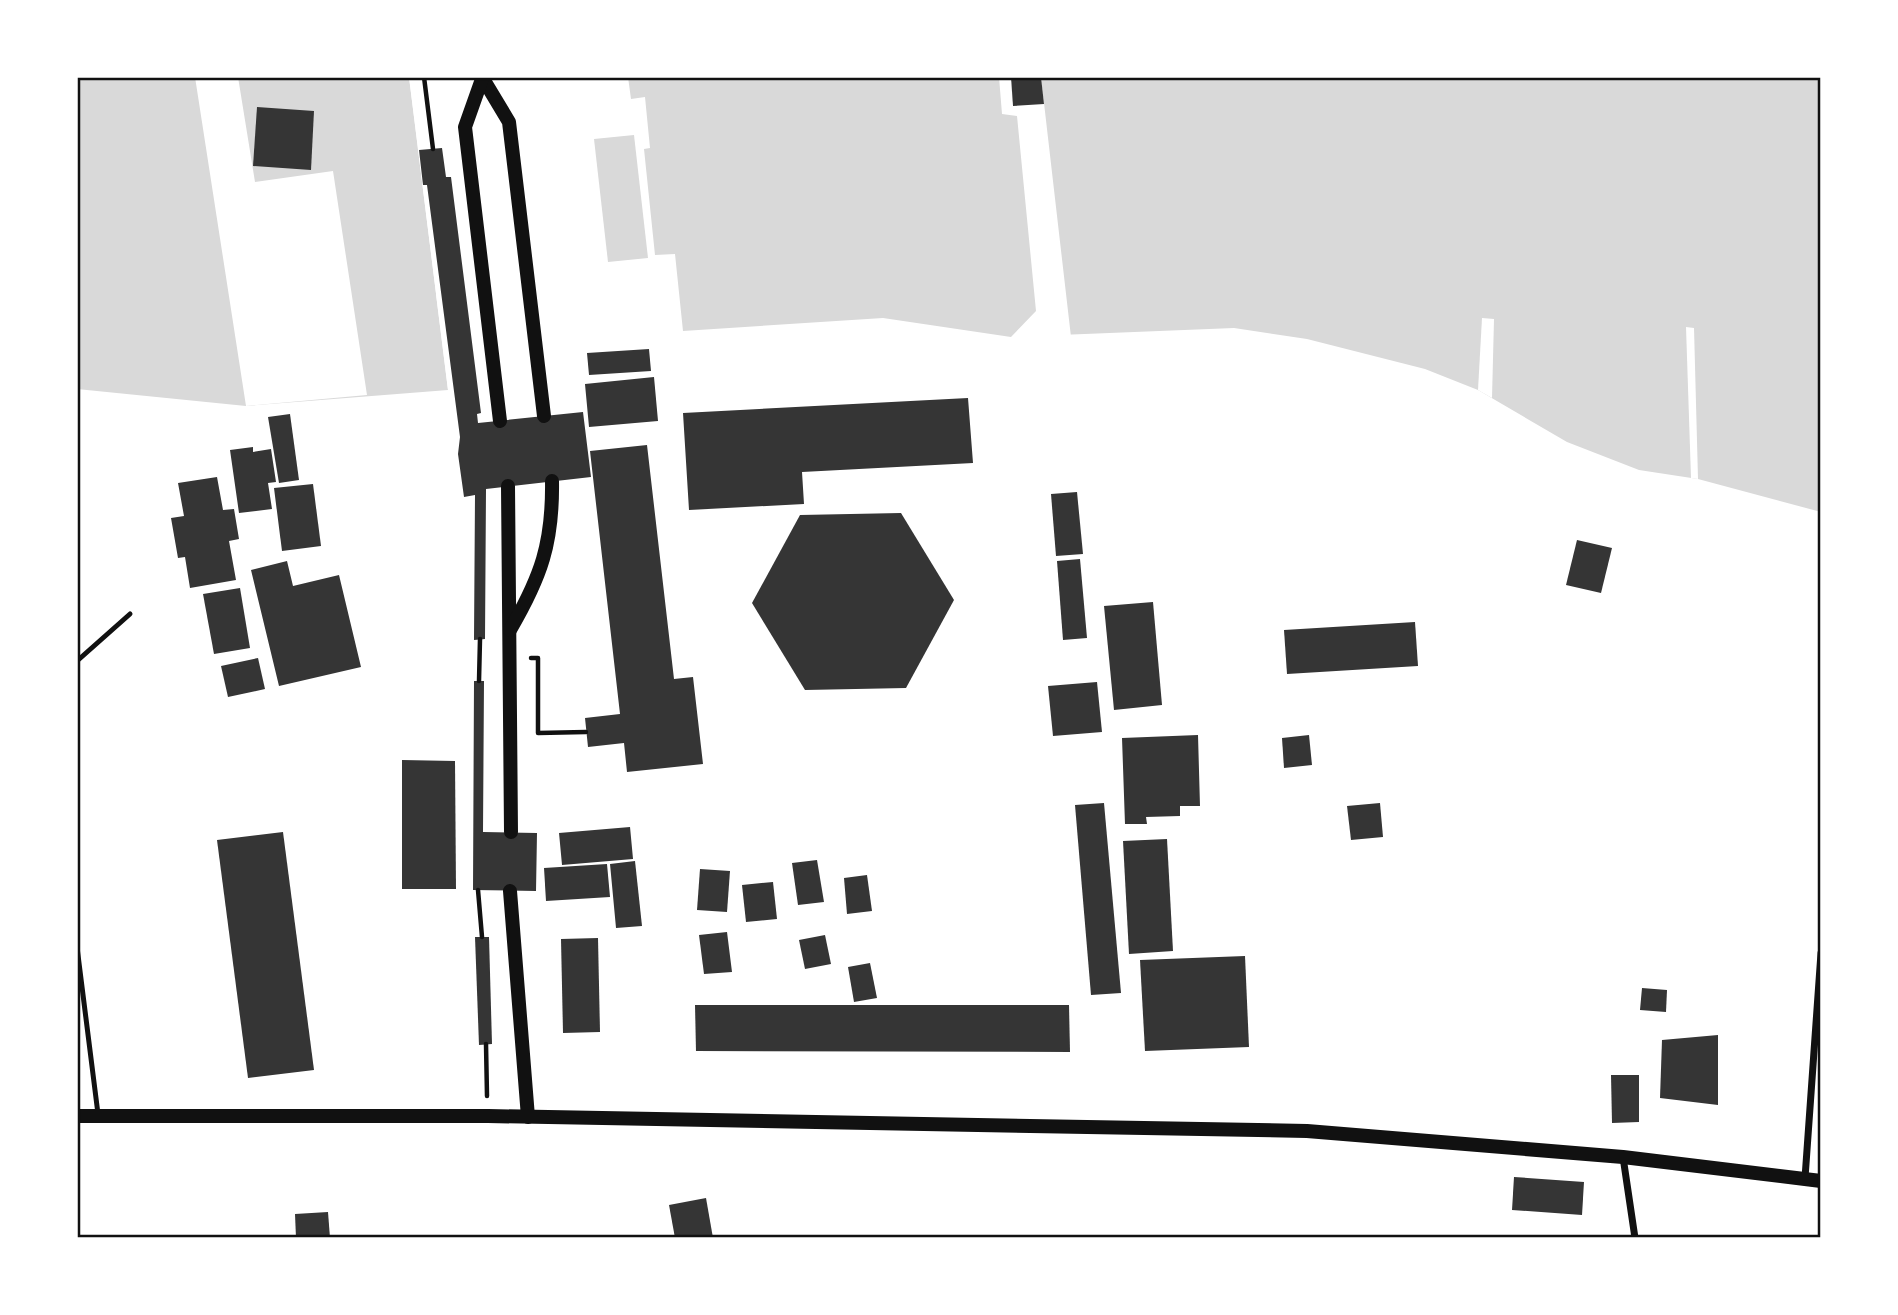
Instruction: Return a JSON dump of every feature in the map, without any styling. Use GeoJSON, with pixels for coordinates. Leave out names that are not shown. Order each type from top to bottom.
{"type":"FeatureCollection","features":[{"type":"Feature","properties":{"kind":"main road"},"geometry":{"type":"LineString","coordinates":[[482,78],[509,122],[544,416]]}},
{"type":"Feature","properties":{"kind":"main road"},"geometry":{"type":"LineString","coordinates":[[482,78],[465,127],[500,421]]}},
{"type":"Feature","properties":{"kind":"main road"},"geometry":{"type":"LineString","coordinates":[[509,632],[533,589],[548,548],[552,519],[552,481]]}},
{"type":"Feature","properties":{"kind":"main road"},"geometry":{"type":"LineString","coordinates":[[508,486],[511,832]]}},
{"type":"Feature","properties":{"kind":"main road"},"geometry":{"type":"LineString","coordinates":[[510,891],[528,1117]]}},
{"type":"Feature","properties":{"kind":"main road"},"geometry":{"type":"LineString","coordinates":[[77,1116],[488,1116],[1307,1131],[1622,1157],[1821,1181]]}},
{"type":"Feature","properties":{"kind":"street"},"geometry":{"type":"LineString","coordinates":[[1805,1178],[1821,953]]}},
{"type":"Feature","properties":{"kind":"street"},"geometry":{"type":"LineString","coordinates":[[1622,1157],[1635,1238]]}},
{"type":"Feature","properties":{"kind":"lane"},"geometry":{"type":"LineString","coordinates":[[77,661],[130,614]]}},
{"type":"Feature","properties":{"kind":"lane"},"geometry":{"type":"LineString","coordinates":[[77,947],[98,1116]]}},
{"type":"Feature","properties":{"kind":"path"},"geometry":{"type":"LineString","coordinates":[[424,77],[433,149]]}},
{"type":"Feature","properties":{"kind":"path"},"geometry":{"type":"LineString","coordinates":[[479,681],[480,639]]}},
{"type":"Feature","properties":{"kind":"path"},"geometry":{"type":"LineString","coordinates":[[509,658],[538,658],[538,733],[586,732]]}},
{"type":"Feature","properties":{"kind":"path"},"geometry":{"type":"LineString","coordinates":[[478,890],[482,937]]}},
{"type":"Feature","properties":{"kind":"path"},"geometry":{"type":"LineString","coordinates":[[486,1044],[488,1116]]}},
{"type":"Feature","properties":{"kind":"shaded area"},"geometry":{"type":"Polygon","coordinates":[[[77,77],[409,77],[448,390],[246,406],[77,389],[77,77]]]}},
{"type":"Feature","properties":{"kind":"shaded area"},"geometry":{"type":"Polygon","coordinates":[[[628,77],[1821,77],[1821,512],[1698,479],[1639,470],[1567,442],[1478,390],[1425,369],[1307,339],[1234,328],[1011,337],[883,318],[683,331],[675,254],[655,255],[644,149],[650,148],[645,97],[631,99],[628,77]]]}},
{"type":"Feature","properties":{"kind":"shaded area"},"geometry":{"type":"Polygon","coordinates":[[[634,135],[648,258],[608,262],[594,139],[634,135]]]}},
{"type":"Feature","properties":{"kind":"pier"},"geometry":{"type":"Polygon","coordinates":[[[195,77],[238,77],[255,182],[333,171],[367,395],[246,406],[195,77]]]}},
{"type":"Feature","properties":{"kind":"pier"},"geometry":{"type":"Polygon","coordinates":[[[409,77],[412,77],[451,389],[448,390],[409,77]]]}},
{"type":"Feature","properties":{"kind":"pier"},"geometry":{"type":"Polygon","coordinates":[[[999,77],[1041,77],[1071,337],[1011,337],[1036,311],[1017,116],[1002,114],[999,77]]]}},
{"type":"Feature","properties":{"kind":"pier"},"geometry":{"type":"Polygon","coordinates":[[[1482,318],[1494,319],[1492,398],[1478,390],[1482,318]]]}},
{"type":"Feature","properties":{"kind":"pier"},"geometry":{"type":"Polygon","coordinates":[[[1686,327],[1694,328],[1698,479],[1691,478],[1686,327]]]}},
{"type":"Feature","properties":{"kind":"building"},"geometry":{"type":"Polygon","coordinates":[[[1011,77],[1041,77],[1044,104],[1013,106],[1011,77]]]}},
{"type":"Feature","properties":{"kind":"building"},"geometry":{"type":"Polygon","coordinates":[[[257,107],[314,111],[311,170],[253,166],[257,107]]]}},
{"type":"Feature","properties":{"kind":"building"},"geometry":{"type":"Polygon","coordinates":[[[442,148],[446,177],[451,177],[481,413],[477,414],[478,423],[583,412],[591,477],[486,489],[485,639],[474,640],[475,495],[464,497],[458,454],[460,437],[427,185],[423,185],[419,150],[442,148]]]}},
{"type":"Feature","properties":{"kind":"building"},"geometry":{"type":"Polygon","coordinates":[[[649,349],[651,371],[589,375],[587,353],[649,349]]]}},
{"type":"Feature","properties":{"kind":"building"},"geometry":{"type":"Polygon","coordinates":[[[654,377],[658,421],[589,427],[585,384],[654,377]]]}},
{"type":"Feature","properties":{"kind":"building"},"geometry":{"type":"Polygon","coordinates":[[[968,398],[973,463],[802,472],[804,504],[689,510],[683,413],[968,398]]]}},
{"type":"Feature","properties":{"kind":"building"},"geometry":{"type":"Polygon","coordinates":[[[290,414],[299,480],[279,483],[268,417],[290,414]]]}},
{"type":"Feature","properties":{"kind":"building"},"geometry":{"type":"Polygon","coordinates":[[[647,445],[674,679],[693,677],[703,764],[627,772],[624,743],[588,747],[585,718],[620,714],[590,451],[647,445]]]}},
{"type":"Feature","properties":{"kind":"building"},"geometry":{"type":"Polygon","coordinates":[[[253,447],[253,452],[271,449],[276,482],[268,483],[272,509],[239,513],[230,450],[253,447]]]}},
{"type":"Feature","properties":{"kind":"building"},"geometry":{"type":"Polygon","coordinates":[[[217,477],[223,510],[234,509],[239,539],[229,541],[236,580],[190,588],[185,557],[178,558],[171,518],[184,516],[178,483],[217,477]]]}},
{"type":"Feature","properties":{"kind":"building"},"geometry":{"type":"Polygon","coordinates":[[[313,484],[321,546],[282,551],[274,488],[313,484]]]}},
{"type":"Feature","properties":{"kind":"building"},"geometry":{"type":"Polygon","coordinates":[[[1077,492],[1083,554],[1056,556],[1051,494],[1077,492]]]}},
{"type":"Feature","properties":{"kind":"building"},"geometry":{"type":"Polygon","coordinates":[[[901,513],[954,600],[906,688],[805,690],[752,603],[800,515],[901,513]]]}},
{"type":"Feature","properties":{"kind":"building"},"geometry":{"type":"Polygon","coordinates":[[[1577,540],[1612,548],[1601,593],[1566,585],[1577,540]]]}},
{"type":"Feature","properties":{"kind":"building"},"geometry":{"type":"Polygon","coordinates":[[[1080,559],[1087,638],[1063,640],[1057,561],[1080,559]]]}},
{"type":"Feature","properties":{"kind":"building"},"geometry":{"type":"Polygon","coordinates":[[[287,561],[293,586],[339,575],[361,667],[279,686],[251,570],[287,561]]]}},
{"type":"Feature","properties":{"kind":"building"},"geometry":{"type":"Polygon","coordinates":[[[240,588],[250,648],[214,654],[203,594],[240,588]]]}},
{"type":"Feature","properties":{"kind":"building"},"geometry":{"type":"Polygon","coordinates":[[[1153,602],[1162,705],[1114,710],[1104,606],[1153,602]]]}},
{"type":"Feature","properties":{"kind":"building"},"geometry":{"type":"Polygon","coordinates":[[[1415,622],[1418,666],[1287,674],[1284,630],[1415,622]]]}},
{"type":"Feature","properties":{"kind":"building"},"geometry":{"type":"Polygon","coordinates":[[[258,658],[265,689],[228,697],[221,666],[258,658]]]}},
{"type":"Feature","properties":{"kind":"building"},"geometry":{"type":"Polygon","coordinates":[[[474,681],[484,681],[483,832],[537,833],[536,891],[473,890],[474,681]]]}},
{"type":"Feature","properties":{"kind":"building"},"geometry":{"type":"Polygon","coordinates":[[[1097,682],[1102,732],[1053,736],[1048,686],[1097,682]]]}},
{"type":"Feature","properties":{"kind":"building"},"geometry":{"type":"Polygon","coordinates":[[[1198,735],[1200,806],[1180,806],[1180,816],[1146,817],[1147,824],[1125,824],[1122,738],[1198,735]]]}},
{"type":"Feature","properties":{"kind":"building"},"geometry":{"type":"Polygon","coordinates":[[[1309,735],[1312,765],[1284,768],[1282,738],[1309,735]]]}},
{"type":"Feature","properties":{"kind":"building"},"geometry":{"type":"Polygon","coordinates":[[[402,760],[455,761],[456,889],[402,889],[402,760]]]}},
{"type":"Feature","properties":{"kind":"building"},"geometry":{"type":"Polygon","coordinates":[[[1104,803],[1121,993],[1091,995],[1075,805],[1104,803]]]}},
{"type":"Feature","properties":{"kind":"building"},"geometry":{"type":"Polygon","coordinates":[[[1380,803],[1383,837],[1351,840],[1347,806],[1380,803]]]}},
{"type":"Feature","properties":{"kind":"building"},"geometry":{"type":"Polygon","coordinates":[[[630,827],[633,859],[562,865],[559,833],[630,827]]]}},
{"type":"Feature","properties":{"kind":"building"},"geometry":{"type":"Polygon","coordinates":[[[283,832],[314,1070],[248,1078],[217,840],[283,832]]]}},
{"type":"Feature","properties":{"kind":"building"},"geometry":{"type":"Polygon","coordinates":[[[1167,839],[1173,951],[1129,954],[1123,841],[1167,839]]]}},
{"type":"Feature","properties":{"kind":"building"},"geometry":{"type":"Polygon","coordinates":[[[817,860],[824,902],[798,905],[792,863],[817,860]]]}},
{"type":"Feature","properties":{"kind":"building"},"geometry":{"type":"Polygon","coordinates":[[[635,861],[642,926],[616,928],[610,864],[635,861]]]}},
{"type":"Feature","properties":{"kind":"building"},"geometry":{"type":"Polygon","coordinates":[[[607,864],[610,897],[546,901],[544,868],[607,864]]]}},
{"type":"Feature","properties":{"kind":"building"},"geometry":{"type":"Polygon","coordinates":[[[700,869],[730,871],[727,912],[697,910],[700,869]]]}},
{"type":"Feature","properties":{"kind":"building"},"geometry":{"type":"Polygon","coordinates":[[[867,875],[872,911],[847,914],[844,878],[867,875]]]}},
{"type":"Feature","properties":{"kind":"building"},"geometry":{"type":"Polygon","coordinates":[[[773,882],[777,919],[746,922],[742,885],[773,882]]]}},
{"type":"Feature","properties":{"kind":"building"},"geometry":{"type":"Polygon","coordinates":[[[727,932],[732,972],[704,974],[699,935],[727,932]]]}},
{"type":"Feature","properties":{"kind":"building"},"geometry":{"type":"Polygon","coordinates":[[[825,935],[831,964],[805,969],[799,940],[825,935]]]}},
{"type":"Feature","properties":{"kind":"building"},"geometry":{"type":"Polygon","coordinates":[[[475,937],[489,937],[492,1044],[479,1045],[475,937]]]}},
{"type":"Feature","properties":{"kind":"building"},"geometry":{"type":"Polygon","coordinates":[[[598,938],[600,1032],[563,1033],[561,939],[598,938]]]}},
{"type":"Feature","properties":{"kind":"building"},"geometry":{"type":"Polygon","coordinates":[[[1245,956],[1249,1047],[1145,1051],[1140,960],[1245,956]]]}},
{"type":"Feature","properties":{"kind":"building"},"geometry":{"type":"Polygon","coordinates":[[[870,963],[877,998],[854,1002],[848,967],[870,963]]]}},
{"type":"Feature","properties":{"kind":"building"},"geometry":{"type":"Polygon","coordinates":[[[1642,988],[1667,990],[1666,1012],[1640,1010],[1642,988]]]}},
{"type":"Feature","properties":{"kind":"building"},"geometry":{"type":"Polygon","coordinates":[[[695,1005],[1069,1005],[1070,1052],[696,1051],[695,1005]]]}},
{"type":"Feature","properties":{"kind":"building"},"geometry":{"type":"Polygon","coordinates":[[[1718,1035],[1718,1105],[1660,1098],[1662,1040],[1718,1035]]]}},
{"type":"Feature","properties":{"kind":"building"},"geometry":{"type":"Polygon","coordinates":[[[1611,1075],[1639,1075],[1639,1122],[1612,1123],[1611,1075]]]}},
{"type":"Feature","properties":{"kind":"building"},"geometry":{"type":"Polygon","coordinates":[[[1514,1177],[1584,1182],[1582,1215],[1512,1210],[1514,1177]]]}},
{"type":"Feature","properties":{"kind":"building"},"geometry":{"type":"Polygon","coordinates":[[[706,1198],[713,1238],[675,1238],[669,1205],[706,1198]]]}},
{"type":"Feature","properties":{"kind":"building"},"geometry":{"type":"Polygon","coordinates":[[[328,1212],[330,1238],[296,1238],[295,1214],[328,1212]]]}}]}
